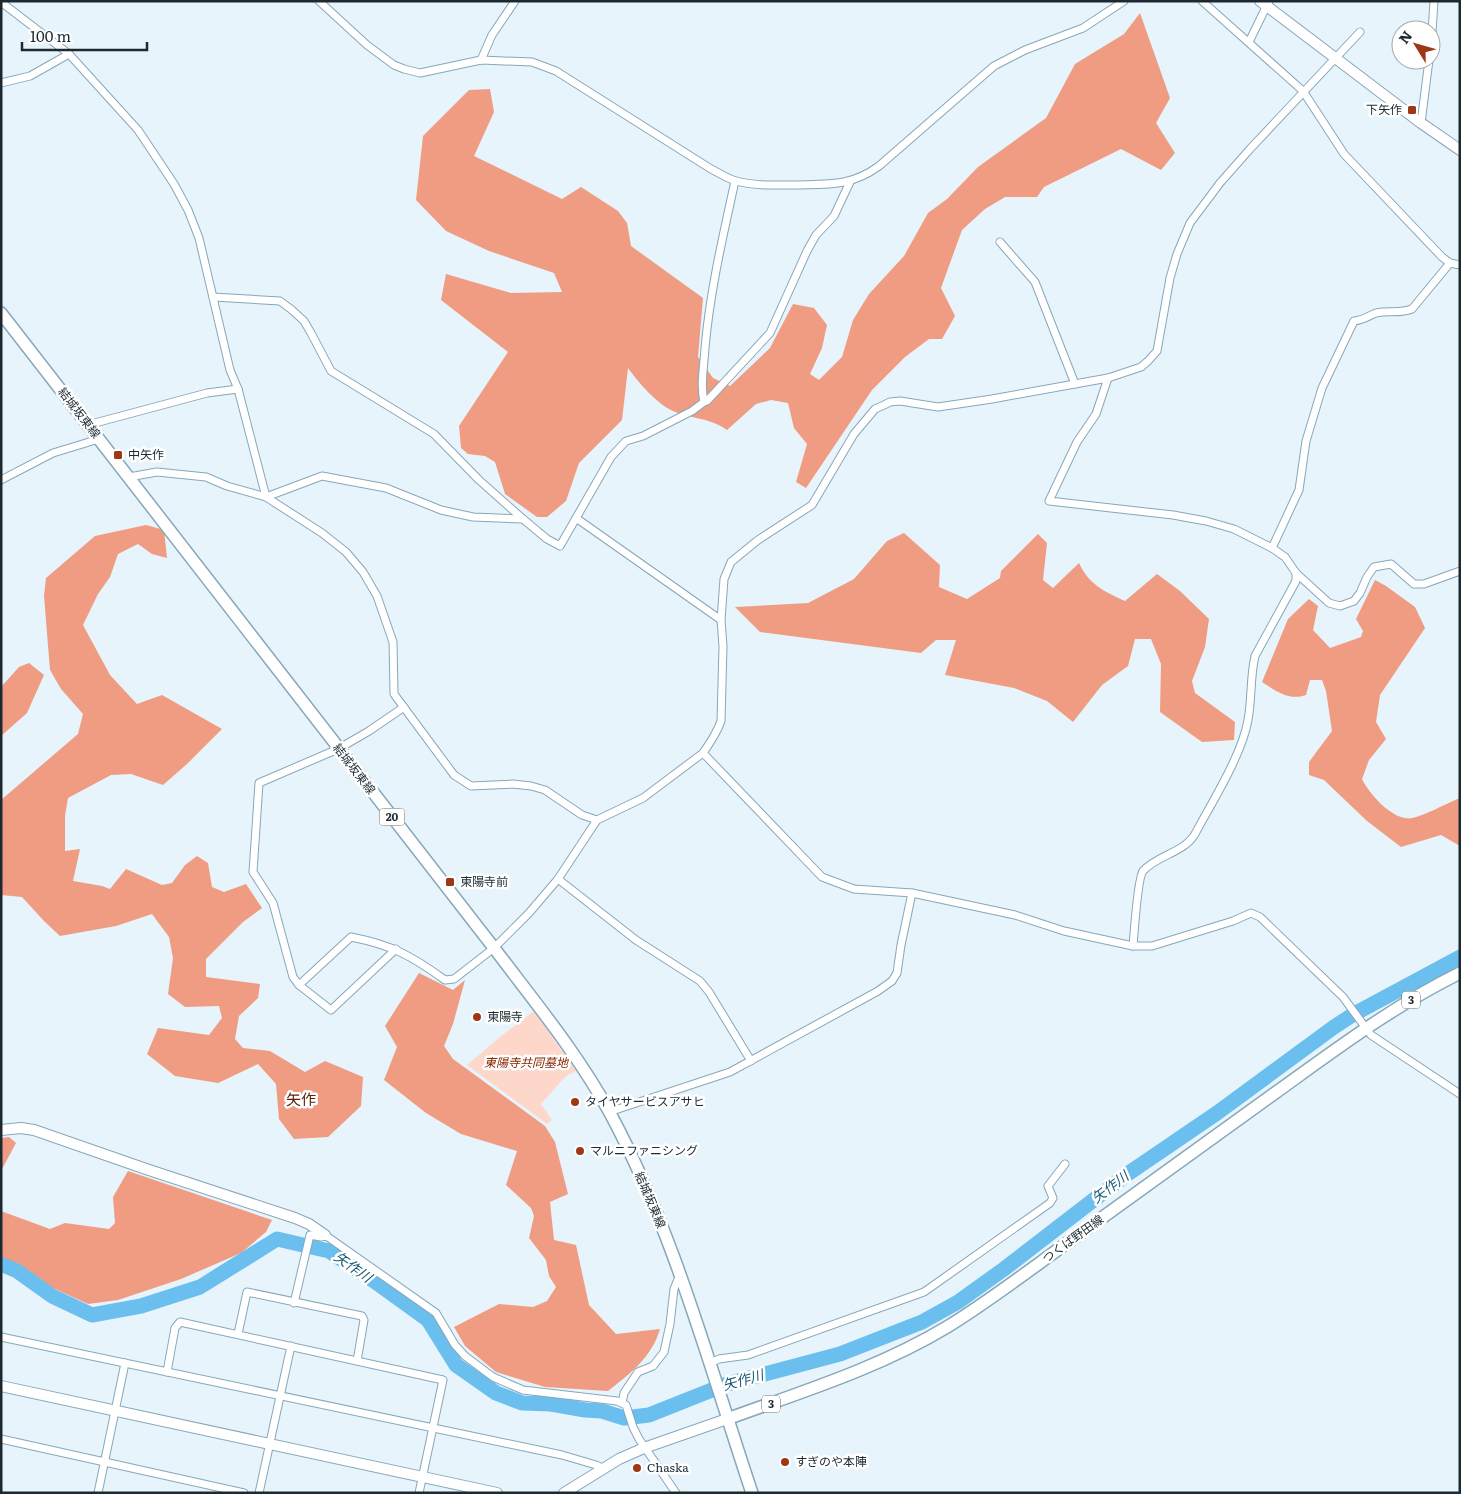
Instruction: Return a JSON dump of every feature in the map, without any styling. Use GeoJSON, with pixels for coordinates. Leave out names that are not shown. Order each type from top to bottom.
{"type":"FeatureCollection","features":[{"type":"Feature","properties":{"kind":"main road","name":"結城坂東線"},"geometry":{"type":"LineString","coordinates":[[1,313],[494,948],[572,1054],[609,1112],[647,1190],[680,1276],[727,1419]]}},
{"type":"Feature","properties":{"kind":"main road","name":"つくば野田線"},"geometry":{"type":"LineString","coordinates":[[727,1419],[791,1397],[880,1360],[947,1327],[1043,1260],[1362,1025],[1460,973]]}},
{"type":"Feature","properties":{"kind":"main road"},"geometry":{"type":"LineString","coordinates":[[727,1419],[752,1493]]}},
{"type":"Feature","properties":{"kind":"street"},"geometry":{"type":"LineString","coordinates":[[319,1],[367,45],[394,65],[420,72],[481,60],[532,62],[556,71],[712,169],[735,181],[766,186],[817,186],[850,182],[866,176],[972,84],[1003,60],[1082,28],[1124,1]]}},
{"type":"Feature","properties":{"kind":"street"},"geometry":{"type":"LineString","coordinates":[[481,60],[492,35],[515,1]]}},
{"type":"Feature","properties":{"kind":"street"},"geometry":{"type":"LineString","coordinates":[[1202,1],[1303,91],[1344,154],[1442,257],[1450,263],[1460,265]]}},
{"type":"Feature","properties":{"kind":"street"},"geometry":{"type":"LineString","coordinates":[[1433,20],[1434,1]]}},
{"type":"Feature","properties":{"kind":"street"},"geometry":{"type":"LineString","coordinates":[[1,2],[69,54],[138,130],[174,184],[188,210],[199,238],[230,370],[238,389],[266,497]]}},
{"type":"Feature","properties":{"kind":"street"},"geometry":{"type":"LineString","coordinates":[[1249,42],[1265,3],[1421,123],[1460,150]]}},
{"type":"Feature","properties":{"kind":"street"},"geometry":{"type":"LineString","coordinates":[[299,985],[351,937],[374,941],[396,949],[445,980],[454,979],[494,948],[529,914],[558,879],[597,820],[644,798],[703,753],[721,721],[723,646],[721,620],[724,579],[732,562],[758,540],[812,505],[854,434],[875,409],[890,402],[900,401],[938,407],[1108,378],[1141,367],[1157,351],[1170,278],[1177,254],[1190,223],[1220,183],[1303,91],[1360,32]]}},
{"type":"Feature","properties":{"kind":"street"},"geometry":{"type":"LineString","coordinates":[[1,83],[30,76],[69,54]]}},
{"type":"Feature","properties":{"kind":"street"},"geometry":{"type":"LineString","coordinates":[[1421,123],[1428,70]]}},
{"type":"Feature","properties":{"kind":"street"},"geometry":{"type":"LineString","coordinates":[[704,402],[702,391],[706,330],[713,285],[735,181]]}},
{"type":"Feature","properties":{"kind":"street"},"geometry":{"type":"LineString","coordinates":[[213,297],[280,301],[292,310],[308,327],[332,371],[434,434],[479,480],[523,520],[547,540],[560,546],[611,457],[626,441],[643,436],[692,412],[707,400],[770,332],[807,251],[816,235],[834,216],[850,182]]}},
{"type":"Feature","properties":{"kind":"street"},"geometry":{"type":"LineString","coordinates":[[1000,242],[1035,282],[1075,384]]}},
{"type":"Feature","properties":{"kind":"street"},"geometry":{"type":"LineString","coordinates":[[1272,548],[1299,490],[1306,441],[1322,388],[1354,321],[1364,320],[1377,313],[1405,312],[1412,309],[1450,263]]}},
{"type":"Feature","properties":{"kind":"street"},"geometry":{"type":"LineString","coordinates":[[1108,378],[1096,414],[1076,442],[1049,501],[1173,515],[1206,521],[1234,529],[1286,557],[1296,573],[1329,603],[1340,606],[1354,601],[1374,567],[1390,564],[1414,584],[1424,584],[1460,571]]}},
{"type":"Feature","properties":{"kind":"street"},"geometry":{"type":"LineString","coordinates":[[88,426],[207,393],[238,389]]}},
{"type":"Feature","properties":{"kind":"street"},"geometry":{"type":"LineString","coordinates":[[1,480],[53,454],[99,439]]}},
{"type":"Feature","properties":{"kind":"street"},"geometry":{"type":"LineString","coordinates":[[129,477],[156,472],[206,477],[227,486],[266,497],[322,533],[346,552],[363,572],[377,596],[393,642],[394,694],[454,775],[470,786],[513,784],[545,790],[582,815],[597,820]]}},
{"type":"Feature","properties":{"kind":"street"},"geometry":{"type":"LineString","coordinates":[[266,497],[322,476],[386,488],[441,510],[473,517],[523,520]]}},
{"type":"Feature","properties":{"kind":"street"},"geometry":{"type":"LineString","coordinates":[[576,518],[721,620]]}},
{"type":"Feature","properties":{"kind":"street"},"geometry":{"type":"LineString","coordinates":[[1133,946],[1138,904],[1138,884],[1142,872],[1156,861],[1180,848],[1194,836],[1228,771],[1239,748],[1248,721],[1252,668],[1255,656],[1296,581],[1296,573]]}},
{"type":"Feature","properties":{"kind":"street"},"geometry":{"type":"LineString","coordinates":[[396,949],[331,1010],[299,985],[293,977],[273,903],[253,872],[259,783],[338,748],[369,731],[404,707]]}},
{"type":"Feature","properties":{"kind":"street"},"geometry":{"type":"LineString","coordinates":[[703,753],[822,877],[854,888],[912,893],[1015,915],[1064,931],[1133,946],[1152,946],[1233,921],[1251,913],[1260,917],[1333,986],[1371,1035],[1460,1094]]}},
{"type":"Feature","properties":{"kind":"street"},"geometry":{"type":"LineString","coordinates":[[558,879],[636,940],[700,981],[709,992],[751,1061]]}},
{"type":"Feature","properties":{"kind":"street"},"geometry":{"type":"LineString","coordinates":[[609,1112],[730,1072],[878,991],[892,981],[897,973],[912,893]]}},
{"type":"Feature","properties":{"kind":"street"},"geometry":{"type":"LineString","coordinates":[[1,1130],[21,1128],[34,1130],[309,1224],[436,1313],[454,1344],[465,1356],[493,1377],[523,1390],[622,1403],[628,1409],[633,1427],[644,1448],[676,1493]]}},
{"type":"Feature","properties":{"kind":"street"},"geometry":{"type":"LineString","coordinates":[[711,1368],[719,1360],[748,1355],[924,1292],[1050,1202],[1053,1198],[1048,1186],[1065,1164]]}},
{"type":"Feature","properties":{"kind":"street"},"geometry":{"type":"LineString","coordinates":[[294,1302],[310,1235],[321,1237],[325,1235]]}},
{"type":"Feature","properties":{"kind":"street"},"geometry":{"type":"LineString","coordinates":[[622,1403],[624,1393],[638,1372],[653,1366],[664,1352],[670,1324],[674,1289],[680,1276]]}},
{"type":"Feature","properties":{"kind":"street"},"geometry":{"type":"LineString","coordinates":[[238,1334],[247,1292],[362,1316],[364,1320],[357,1361]]}},
{"type":"Feature","properties":{"kind":"street"},"geometry":{"type":"LineString","coordinates":[[167,1372],[175,1328],[180,1322],[443,1380],[419,1493]]}},
{"type":"Feature","properties":{"kind":"street"},"geometry":{"type":"LineString","coordinates":[[1,1337],[562,1455],[602,1468]]}},
{"type":"Feature","properties":{"kind":"street"},"geometry":{"type":"LineString","coordinates":[[259,1493],[291,1346]]}},
{"type":"Feature","properties":{"kind":"street"},"geometry":{"type":"LineString","coordinates":[[98,1493],[125,1363]]}},
{"type":"Feature","properties":{"kind":"street"},"geometry":{"type":"LineString","coordinates":[[1,1386],[497,1493]]}},
{"type":"Feature","properties":{"kind":"street"},"geometry":{"type":"LineString","coordinates":[[564,1493],[602,1468],[644,1448],[727,1419]]}},
{"type":"Feature","properties":{"kind":"street"},"geometry":{"type":"LineString","coordinates":[[1,1439],[244,1493]]}},
{"type":"Feature","properties":{"kind":"green space","name":"東陽寺共同墓地"},"geometry":{"type":"Polygon","coordinates":[[[534,1011],[576,1071],[566,1076],[541,1104],[552,1120],[547,1124],[467,1065],[534,1011]]]}},
{"type":"Feature","properties":{"kind":"shaded area"},"geometry":{"type":"Polygon","coordinates":[[[1140,13],[1170,98],[1156,123],[1175,153],[1161,170],[1121,149],[1044,187],[1037,197],[1005,197],[985,209],[962,230],[941,288],[955,316],[942,339],[929,339],[905,357],[872,390],[806,488],[796,482],[807,444],[794,428],[788,403],[771,400],[756,404],[727,430],[714,423],[680,414],[667,408],[648,392],[628,368],[622,420],[579,463],[566,501],[547,517],[537,517],[505,494],[495,462],[485,456],[468,454],[461,448],[459,426],[508,352],[441,300],[446,274],[511,293],[562,292],[554,273],[489,251],[446,231],[416,200],[423,136],[469,90],[490,89],[494,112],[474,156],[562,199],[581,187],[618,211],[627,223],[631,246],[703,298],[698,357],[713,378],[730,386],[770,348],[793,304],[814,308],[827,325],[822,348],[810,374],[819,380],[842,357],[853,320],[869,294],[904,256],[928,213],[947,199],[978,167],[1046,118],[1075,64],[1124,34],[1140,13]]]}},
{"type":"Feature","properties":{"kind":"shaded area"},"geometry":{"type":"Polygon","coordinates":[[[146,525],[164,530],[167,558],[152,554],[138,544],[118,554],[110,577],[98,594],[83,625],[110,675],[137,704],[162,695],[222,729],[163,785],[131,774],[111,775],[68,798],[65,816],[65,851],[80,849],[73,881],[110,889],[126,869],[162,885],[172,883],[185,865],[197,856],[208,863],[212,887],[224,892],[246,884],[262,908],[243,922],[206,959],[206,977],[260,984],[258,998],[239,1016],[235,1039],[243,1048],[270,1051],[305,1072],[325,1061],[363,1077],[361,1106],[328,1137],[294,1139],[279,1119],[276,1084],[258,1064],[218,1083],[175,1076],[147,1054],[158,1028],[209,1035],[222,1018],[219,1006],[185,1007],[168,994],[173,958],[169,937],[152,914],[116,926],[60,936],[22,897],[1,895],[1,800],[78,734],[83,714],[61,689],[50,670],[44,596],[46,578],[95,536],[146,525]]]}},
{"type":"Feature","properties":{"kind":"shaded area"},"geometry":{"type":"Polygon","coordinates":[[[904,533],[940,565],[939,587],[967,599],[1000,578],[1001,571],[1038,534],[1047,543],[1043,580],[1053,588],[1079,563],[1092,582],[1125,601],[1157,574],[1180,591],[1209,619],[1205,647],[1192,681],[1195,693],[1235,722],[1234,740],[1202,742],[1160,712],[1161,664],[1151,639],[1135,639],[1128,666],[1102,685],[1073,722],[1047,701],[1014,688],[945,675],[956,640],[936,640],[921,653],[760,632],[735,607],[808,603],[854,579],[887,541],[904,533]]]}},
{"type":"Feature","properties":{"kind":"shaded area"},"geometry":{"type":"Polygon","coordinates":[[[1375,580],[1415,607],[1425,628],[1380,695],[1376,722],[1386,739],[1369,760],[1362,779],[1370,792],[1383,806],[1398,816],[1405,818],[1423,815],[1460,798],[1460,846],[1441,835],[1401,847],[1367,821],[1324,780],[1309,775],[1309,762],[1332,731],[1326,691],[1322,680],[1310,680],[1306,695],[1300,697],[1288,696],[1262,682],[1288,619],[1309,599],[1318,606],[1313,630],[1330,648],[1361,637],[1363,631],[1356,619],[1375,580]]]}},
{"type":"Feature","properties":{"kind":"shaded area"},"geometry":{"type":"Polygon","coordinates":[[[29,663],[44,675],[27,713],[1,736],[1,687],[19,667],[29,663]]]}},
{"type":"Feature","properties":{"kind":"shaded area"},"geometry":{"type":"Polygon","coordinates":[[[419,973],[453,990],[465,980],[453,1024],[444,1046],[453,1059],[545,1126],[555,1142],[568,1194],[550,1202],[554,1240],[576,1245],[589,1305],[616,1334],[660,1329],[652,1348],[646,1356],[632,1371],[608,1391],[545,1387],[496,1372],[465,1346],[454,1327],[499,1304],[533,1307],[547,1301],[556,1287],[549,1276],[546,1260],[529,1238],[534,1216],[531,1208],[506,1185],[517,1151],[461,1134],[426,1113],[384,1080],[397,1047],[385,1026],[419,973]]]}},
{"type":"Feature","properties":{"kind":"shaded area"},"geometry":{"type":"Polygon","coordinates":[[[9,1137],[16,1143],[1,1171],[1,1138],[9,1137]]]}},
{"type":"Feature","properties":{"kind":"shaded area"},"geometry":{"type":"Polygon","coordinates":[[[128,1171],[272,1220],[266,1232],[241,1253],[181,1279],[118,1300],[88,1304],[1,1261],[1,1211],[50,1229],[65,1223],[109,1229],[115,1223],[113,1197],[128,1171]]]}},
{"type":"Feature","properties":{"kind":"waterway","name":"矢作川"},"geometry":{"type":"LineString","coordinates":[[1,1264],[17,1271],[52,1296],[92,1315],[141,1306],[200,1287],[277,1239],[329,1251],[428,1320],[456,1365],[496,1393],[522,1403],[551,1404],[602,1411],[624,1418],[649,1415],[727,1384],[840,1354],[922,1322],[958,1302],[1126,1175],[1217,1113],[1334,1027],[1354,1014],[1460,957]]}},
{"type":"Feature","properties":{"kind":"place","name":"下矢作"},"geometry":{"type":"Point","coordinates":[1412,110]}},
{"type":"Feature","properties":{"kind":"place","name":"中矢作"},"geometry":{"type":"Point","coordinates":[118,455]}},
{"type":"Feature","properties":{"kind":"place","name":"東陽寺前"},"geometry":{"type":"Point","coordinates":[450,882]}},
{"type":"Feature","properties":{"kind":"place","name":"東陽寺"},"geometry":{"type":"Point","coordinates":[477,1017]}},
{"type":"Feature","properties":{"kind":"place","name":"タイヤサービスアサヒ"},"geometry":{"type":"Point","coordinates":[575,1102]}},
{"type":"Feature","properties":{"kind":"place","name":"マルニファニシング"},"geometry":{"type":"Point","coordinates":[580,1151]}},
{"type":"Feature","properties":{"kind":"place","name":"すぎのや本陣"},"geometry":{"type":"Point","coordinates":[785,1462]}},
{"type":"Feature","properties":{"kind":"place","name":"Chaska"},"geometry":{"type":"Point","coordinates":[637,1468]}},
{"type":"Feature","properties":{"kind":"district","name":"矢作"},"geometry":{"type":"Point","coordinates":[301,1100]}}]}
